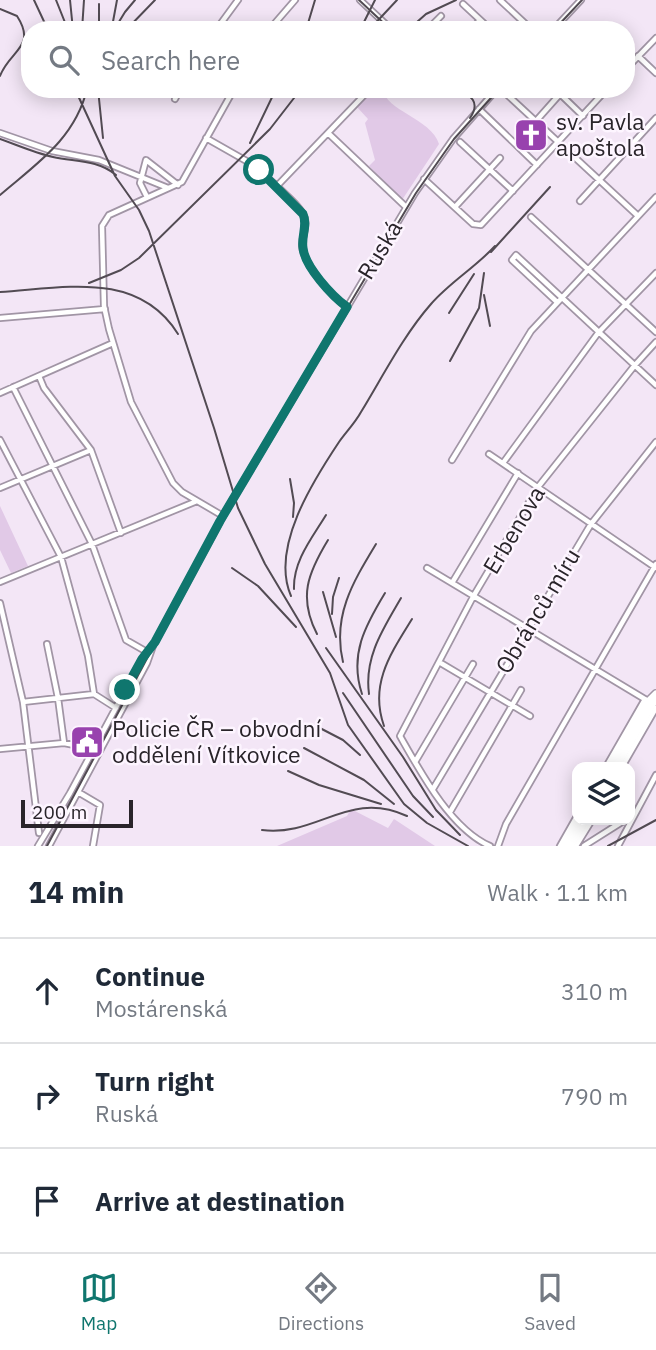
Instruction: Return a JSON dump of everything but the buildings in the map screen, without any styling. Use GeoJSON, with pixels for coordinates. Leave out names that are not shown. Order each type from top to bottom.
{"type":"FeatureCollection","features":[{"type":"Feature","properties":{"kind":"highway"},"geometry":{"type":"LineString","coordinates":[[611,762],[653,701]]}},
{"type":"Feature","properties":{"kind":"highway"},"geometry":{"type":"LineString","coordinates":[[619,762],[653,701]]}},
{"type":"Feature","properties":{"kind":"highway"},"geometry":{"type":"LineString","coordinates":[[562,846],[575,825]]}},
{"type":"Feature","properties":{"kind":"highway"},"geometry":{"type":"LineString","coordinates":[[570,846],[583,825]]}},
{"type":"Feature","properties":{"kind":"street"},"geometry":{"type":"LineString","coordinates":[[223,21],[238,0]]}},
{"type":"Feature","properties":{"kind":"street"},"geometry":{"type":"LineString","coordinates":[[277,21],[295,0]]}},
{"type":"Feature","properties":{"kind":"street"},"geometry":{"type":"LineString","coordinates":[[360,0],[382,21]]}},
{"type":"Feature","properties":{"kind":"street"},"geometry":{"type":"LineString","coordinates":[[500,0],[522,21]]}},
{"type":"Feature","properties":{"kind":"street"},"geometry":{"type":"LineString","coordinates":[[561,21],[581,0]]}},
{"type":"Feature","properties":{"kind":"street"},"geometry":{"type":"LineString","coordinates":[[463,4],[480,20]]}},
{"type":"Feature","properties":{"kind":"street"},"geometry":{"type":"LineString","coordinates":[[436,21],[441,16]]}},
{"type":"Feature","properties":{"kind":"street"},"geometry":{"type":"LineString","coordinates":[[635,59],[656,38]]}},
{"type":"Feature","properties":{"kind":"street"},"geometry":{"type":"LineString","coordinates":[[638,56],[656,73]]}},
{"type":"Feature","properties":{"kind":"street"},"geometry":{"type":"LineString","coordinates":[[223,516],[182,492],[170,478],[131,402],[105,309],[102,223],[109,215],[178,184],[229,98]]}},
{"type":"Feature","properties":{"kind":"street"},"geometry":{"type":"LineString","coordinates":[[276,186],[361,98]]}},
{"type":"Feature","properties":{"kind":"street","name":"Ruská"},"geometry":{"type":"LineString","coordinates":[[50,846],[223,516],[406,207],[445,149],[490,98]]}},
{"type":"Feature","properties":{"kind":"street"},"geometry":{"type":"LineString","coordinates":[[509,98],[638,215]]}},
{"type":"Feature","properties":{"kind":"street"},"geometry":{"type":"LineString","coordinates":[[536,121],[556,98]]}},
{"type":"Feature","properties":{"kind":"street"},"geometry":{"type":"LineString","coordinates":[[564,98],[583,116]]}},
{"type":"Feature","properties":{"kind":"street"},"geometry":{"type":"LineString","coordinates":[[424,179],[474,225],[480,225],[599,98]]}},
{"type":"Feature","properties":{"kind":"street"},"geometry":{"type":"LineString","coordinates":[[479,109],[537,165]]}},
{"type":"Feature","properties":{"kind":"street"},"geometry":{"type":"LineString","coordinates":[[580,201],[656,118]]}},
{"type":"Feature","properties":{"kind":"street"},"geometry":{"type":"LineString","coordinates":[[0,133],[52,151],[99,160],[169,189]]}},
{"type":"Feature","properties":{"kind":"street"},"geometry":{"type":"LineString","coordinates":[[328,133],[406,207]]}},
{"type":"Feature","properties":{"kind":"street"},"geometry":{"type":"LineString","coordinates":[[206,138],[250,163],[303,214],[305,220],[302,246],[305,256],[328,292],[347,307]]}},
{"type":"Feature","properties":{"kind":"street"},"geometry":{"type":"LineString","coordinates":[[460,142],[513,191]]}},
{"type":"Feature","properties":{"kind":"street"},"geometry":{"type":"LineString","coordinates":[[455,207],[500,158]]}},
{"type":"Feature","properties":{"kind":"street"},"geometry":{"type":"LineString","coordinates":[[147,197],[140,183],[146,160],[178,184]]}},
{"type":"Feature","properties":{"kind":"street"},"geometry":{"type":"LineString","coordinates":[[452,460],[531,331],[656,197]]}},
{"type":"Feature","properties":{"kind":"street"},"geometry":{"type":"LineString","coordinates":[[531,216],[656,331]]}},
{"type":"Feature","properties":{"kind":"street"},"geometry":{"type":"LineString","coordinates":[[558,300],[516,255],[512,260],[558,300],[635,365],[656,385]]}},
{"type":"Feature","properties":{"kind":"street"},"geometry":{"type":"LineString","coordinates":[[503,463],[598,333],[656,273]]}},
{"type":"Feature","properties":{"kind":"street"},"geometry":{"type":"LineString","coordinates":[[0,318],[105,309]]}},
{"type":"Feature","properties":{"kind":"street","name":"Erbenova"},"geometry":{"type":"LineString","coordinates":[[415,763],[400,736],[473,597],[538,487],[656,342]]}},
{"type":"Feature","properties":{"kind":"street"},"geometry":{"type":"LineString","coordinates":[[0,393],[113,343]]}},
{"type":"Feature","properties":{"kind":"street"},"geometry":{"type":"LineString","coordinates":[[39,376],[44,388],[91,450],[121,533]]}},
{"type":"Feature","properties":{"kind":"street"},"geometry":{"type":"LineString","coordinates":[[13,387],[92,544],[126,640],[147,652]]}},
{"type":"Feature","properties":{"kind":"street"},"geometry":{"type":"LineString","coordinates":[[0,440],[61,557],[88,656],[94,694]]}},
{"type":"Feature","properties":{"kind":"street","name":"Obránců míru"},"geometry":{"type":"LineString","coordinates":[[433,789],[591,523],[656,442]]}},
{"type":"Feature","properties":{"kind":"street"},"geometry":{"type":"LineString","coordinates":[[0,488],[91,450]]}},
{"type":"Feature","properties":{"kind":"street"},"geometry":{"type":"LineString","coordinates":[[489,454],[655,567],[506,824],[498,846]]}},
{"type":"Feature","properties":{"kind":"street"},"geometry":{"type":"LineString","coordinates":[[451,583],[518,473]]}},
{"type":"Feature","properties":{"kind":"street"},"geometry":{"type":"LineString","coordinates":[[0,582],[197,501]]}},
{"type":"Feature","properties":{"kind":"street"},"geometry":{"type":"LineString","coordinates":[[427,568],[594,669],[653,701],[624,762]]}},
{"type":"Feature","properties":{"kind":"street"},"geometry":{"type":"LineString","coordinates":[[0,603],[23,702],[39,833]]}},
{"type":"Feature","properties":{"kind":"street","name":"Ruská"},"geometry":{"type":"LineString","coordinates":[[38,846],[155,642]]}},
{"type":"Feature","properties":{"kind":"street"},"geometry":{"type":"LineString","coordinates":[[47,644],[64,743]]}},
{"type":"Feature","properties":{"kind":"street"},"geometry":{"type":"LineString","coordinates":[[439,662],[530,716]]}},
{"type":"Feature","properties":{"kind":"street"},"geometry":{"type":"LineString","coordinates":[[473,664],[415,763],[460,827],[475,840],[490,846]]}},
{"type":"Feature","properties":{"kind":"street"},"geometry":{"type":"LineString","coordinates":[[450,812],[522,690]]}},
{"type":"Feature","properties":{"kind":"street"},"geometry":{"type":"LineString","coordinates":[[23,702],[94,694],[116,708]]}},
{"type":"Feature","properties":{"kind":"street"},"geometry":{"type":"LineString","coordinates":[[0,748],[64,743],[95,749]]}},
{"type":"Feature","properties":{"kind":"street"},"geometry":{"type":"LineString","coordinates":[[635,809],[656,775]]}},
{"type":"Feature","properties":{"kind":"street"},"geometry":{"type":"LineString","coordinates":[[78,792],[100,806],[93,846]]}},
{"type":"Feature","properties":{"kind":"street"},"geometry":{"type":"LineString","coordinates":[[576,846],[589,825]]}},
{"type":"Feature","properties":{"kind":"street"},"geometry":{"type":"LineString","coordinates":[[583,846],[617,825]]}},
{"type":"Feature","properties":{"kind":"street"},"geometry":{"type":"LineString","coordinates":[[618,846],[627,825]]}},
{"type":"Feature","properties":{"kind":"shaded area"},"geometry":{"type":"Polygon","coordinates":[[[366,98],[387,98],[427,128],[439,144],[402,200],[369,166],[375,160],[365,123],[368,119],[357,107],[366,98]]]}},
{"type":"Feature","properties":{"kind":"shaded area"},"geometry":{"type":"Polygon","coordinates":[[[0,506],[28,566],[11,573],[0,550],[0,506]]]}},
{"type":"Feature","properties":{"kind":"shaded area"},"geometry":{"type":"Polygon","coordinates":[[[351,809],[388,828],[394,819],[435,846],[277,846],[347,816],[351,809]]]}},
{"type":"Feature","properties":{"kind":"tram line"},"geometry":{"type":"LineString","coordinates":[[359,0],[381,21]]}},
{"type":"Feature","properties":{"kind":"tram line"},"geometry":{"type":"LineString","coordinates":[[562,21],[582,0]]}},
{"type":"Feature","properties":{"kind":"tram line"},"geometry":{"type":"LineString","coordinates":[[470,118],[475,108],[471,98]]}},
{"type":"Feature","properties":{"kind":"tram line"},"geometry":{"type":"LineString","coordinates":[[47,846],[223,516],[416,193],[454,139],[491,98]]}},
{"type":"Feature","properties":{"kind":"railway"},"geometry":{"type":"LineString","coordinates":[[34,0],[44,21]]}},
{"type":"Feature","properties":{"kind":"railway"},"geometry":{"type":"LineString","coordinates":[[56,0],[64,21]]}},
{"type":"Feature","properties":{"kind":"railway"},"geometry":{"type":"LineString","coordinates":[[70,0],[72,21]]}},
{"type":"Feature","properties":{"kind":"railway"},"geometry":{"type":"LineString","coordinates":[[83,21],[84,0]]}},
{"type":"Feature","properties":{"kind":"railway"},"geometry":{"type":"LineString","coordinates":[[113,21],[117,0]]}},
{"type":"Feature","properties":{"kind":"railway"},"geometry":{"type":"LineString","coordinates":[[120,21],[135,0]]}},
{"type":"Feature","properties":{"kind":"railway"},"geometry":{"type":"LineString","coordinates":[[135,21],[155,0]]}},
{"type":"Feature","properties":{"kind":"railway"},"geometry":{"type":"LineString","coordinates":[[309,21],[315,0]]}},
{"type":"Feature","properties":{"kind":"railway"},"geometry":{"type":"LineString","coordinates":[[364,21],[375,0]]}},
{"type":"Feature","properties":{"kind":"railway"},"geometry":{"type":"LineString","coordinates":[[377,21],[397,0]]}},
{"type":"Feature","properties":{"kind":"railway"},"geometry":{"type":"LineString","coordinates":[[418,21],[426,14],[456,0]]}},
{"type":"Feature","properties":{"kind":"railway"},"geometry":{"type":"LineString","coordinates":[[99,4],[99,21]]}},
{"type":"Feature","properties":{"kind":"railway"},"geometry":{"type":"LineString","coordinates":[[0,9],[17,16],[21,24]]}},
{"type":"Feature","properties":{"kind":"railway"},"geometry":{"type":"LineString","coordinates":[[0,76],[21,46]]}},
{"type":"Feature","properties":{"kind":"railway"},"geometry":{"type":"LineString","coordinates":[[79,98],[115,176],[139,210],[149,231],[238,508],[265,564],[330,673],[348,725],[404,804],[427,823],[468,846]]}},
{"type":"Feature","properties":{"kind":"railway"},"geometry":{"type":"LineString","coordinates":[[0,195],[40,161],[64,136],[84,98]]}},
{"type":"Feature","properties":{"kind":"railway"},"geometry":{"type":"LineString","coordinates":[[99,98],[103,138]]}},
{"type":"Feature","properties":{"kind":"railway"},"geometry":{"type":"LineString","coordinates":[[250,143],[272,98]]}},
{"type":"Feature","properties":{"kind":"railway"},"geometry":{"type":"LineString","coordinates":[[89,283],[121,270],[139,258],[270,129],[294,98]]}},
{"type":"Feature","properties":{"kind":"railway"},"geometry":{"type":"LineString","coordinates":[[0,139],[46,155],[101,166],[116,175]]}},
{"type":"Feature","properties":{"kind":"railway"},"geometry":{"type":"LineString","coordinates":[[491,252],[550,187]]}},
{"type":"Feature","properties":{"kind":"railway"},"geometry":{"type":"LineString","coordinates":[[291,596],[286,577],[290,536],[297,516],[318,476],[421,316],[438,296],[495,246]]}},
{"type":"Feature","properties":{"kind":"railway"},"geometry":{"type":"LineString","coordinates":[[450,361],[479,308],[484,273]]}},
{"type":"Feature","properties":{"kind":"railway"},"geometry":{"type":"LineString","coordinates":[[449,313],[474,274]]}},
{"type":"Feature","properties":{"kind":"railway"},"geometry":{"type":"LineString","coordinates":[[0,292],[74,287],[121,292],[142,300],[161,314],[178,334]]}},
{"type":"Feature","properties":{"kind":"railway"},"geometry":{"type":"LineString","coordinates":[[484,295],[490,326]]}},
{"type":"Feature","properties":{"kind":"railway"},"geometry":{"type":"LineString","coordinates":[[290,479],[293,517]]}},
{"type":"Feature","properties":{"kind":"railway"},"geometry":{"type":"LineString","coordinates":[[294,589],[300,559],[326,515]]}},
{"type":"Feature","properties":{"kind":"railway"},"geometry":{"type":"LineString","coordinates":[[317,634],[308,608],[308,586],[315,563],[328,540]]}},
{"type":"Feature","properties":{"kind":"railway"},"geometry":{"type":"LineString","coordinates":[[343,662],[340,645],[343,614],[353,586],[376,544]]}},
{"type":"Feature","properties":{"kind":"railway"},"geometry":{"type":"LineString","coordinates":[[232,568],[258,586],[296,627]]}},
{"type":"Feature","properties":{"kind":"railway"},"geometry":{"type":"LineString","coordinates":[[332,614],[333,597],[339,578]]}},
{"type":"Feature","properties":{"kind":"railway"},"geometry":{"type":"LineString","coordinates":[[323,592],[336,637]]}},
{"type":"Feature","properties":{"kind":"railway"},"geometry":{"type":"LineString","coordinates":[[362,694],[358,680],[358,654],[371,617],[385,593]]}},
{"type":"Feature","properties":{"kind":"railway"},"geometry":{"type":"LineString","coordinates":[[369,694],[372,656],[401,598]]}},
{"type":"Feature","properties":{"kind":"railway"},"geometry":{"type":"LineString","coordinates":[[384,726],[379,696],[384,670],[412,619]]}},
{"type":"Feature","properties":{"kind":"railway"},"geometry":{"type":"LineString","coordinates":[[326,648],[403,757],[436,810],[460,835]]}},
{"type":"Feature","properties":{"kind":"railway"},"geometry":{"type":"LineString","coordinates":[[343,693],[413,796],[433,817]]}},
{"type":"Feature","properties":{"kind":"railway"},"geometry":{"type":"LineString","coordinates":[[316,726],[343,740],[360,755]]}},
{"type":"Feature","properties":{"kind":"railway"},"geometry":{"type":"LineString","coordinates":[[304,748],[364,780],[394,804]]}},
{"type":"Feature","properties":{"kind":"railway"},"geometry":{"type":"LineString","coordinates":[[288,771],[319,785],[381,804]]}},
{"type":"Feature","properties":{"kind":"railway"},"geometry":{"type":"LineString","coordinates":[[262,830],[300,827],[350,810],[368,808],[386,809],[407,816]]}},
{"type":"Feature","properties":{"kind":"railway"},"geometry":{"type":"LineString","coordinates":[[608,846],[656,820]]}},
{"type":"Feature","properties":{"kind":"place","name":"sv. Pavla apoštola"},"geometry":{"type":"Point","coordinates":[531,135]}},
{"type":"Feature","properties":{"kind":"place","name":"Policie ČR – obvodní oddělení Vítkovice"},"geometry":{"type":"Point","coordinates":[87,742]}},
{"type":"Feature","properties":{"kind":"route"},"geometry":{"type":"LineString","coordinates":[[125,690],[155,642],[220,521],[347,307],[328,292],[305,256],[302,246],[305,220],[303,214],[259,170]]}}]}
